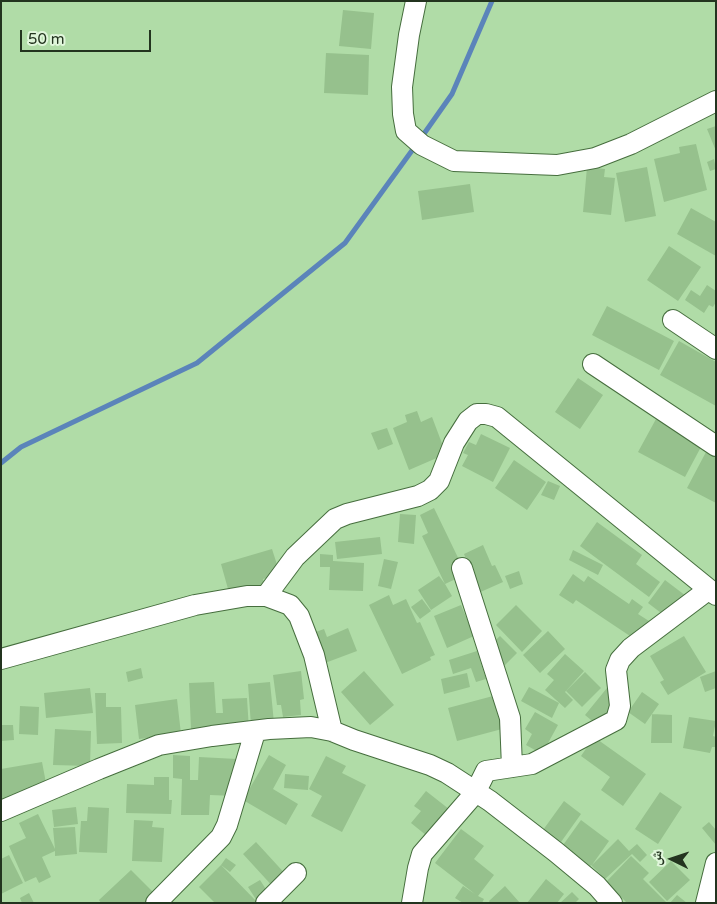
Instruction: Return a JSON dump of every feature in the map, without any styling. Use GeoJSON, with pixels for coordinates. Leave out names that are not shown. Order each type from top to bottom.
{"type":"FeatureCollection","features":[{"type":"Feature","properties":{"kind":"street"},"geometry":{"type":"LineString","coordinates":[[416,1],[402,87],[406,131],[422,145],[454,161],[557,165],[595,158],[631,144],[716,101]]}},
{"type":"Feature","properties":{"kind":"street"},"geometry":{"type":"LineString","coordinates":[[673,320],[716,349]]}},
{"type":"Feature","properties":{"kind":"street"},"geometry":{"type":"LineString","coordinates":[[593,364],[716,446]]}},
{"type":"Feature","properties":{"kind":"street"},"geometry":{"type":"LineString","coordinates":[[266,596],[295,557],[335,519],[347,514],[418,496],[430,490],[438,481],[454,443],[468,421],[477,414],[497,417],[712,593],[631,648],[620,660],[616,670],[620,706],[616,720],[532,764],[486,771],[475,793],[422,854],[412,903]]}},
{"type":"Feature","properties":{"kind":"street"},"geometry":{"type":"LineString","coordinates":[[462,568],[510,718],[512,767]]}},
{"type":"Feature","properties":{"kind":"street"},"geometry":{"type":"LineString","coordinates":[[1,659],[194,605],[247,596],[266,596],[290,605],[299,616],[314,655],[332,731]]}},
{"type":"Feature","properties":{"kind":"street"},"geometry":{"type":"LineString","coordinates":[[1,811],[99,769],[159,746],[212,736],[269,729],[311,727],[332,731],[430,765],[446,773],[490,802],[556,852],[596,886],[612,903]]}},
{"type":"Feature","properties":{"kind":"street"},"geometry":{"type":"LineString","coordinates":[[156,903],[221,837],[227,825],[255,732]]}},
{"type":"Feature","properties":{"kind":"street"},"geometry":{"type":"LineString","coordinates":[[706,903],[716,863]]}},
{"type":"Feature","properties":{"kind":"street"},"geometry":{"type":"LineString","coordinates":[[266,903],[296,873]]}},
{"type":"Feature","properties":{"kind":"building"},"geometry":{"type":"Polygon","coordinates":[[[343,10],[374,13],[371,49],[339,46],[343,10]]]}},
{"type":"Feature","properties":{"kind":"building"},"geometry":{"type":"Polygon","coordinates":[[[326,53],[369,55],[368,95],[324,93],[326,53]]]}},
{"type":"Feature","properties":{"kind":"building"},"geometry":{"type":"Polygon","coordinates":[[[716,126],[716,151],[707,129],[716,126]]]}},
{"type":"Feature","properties":{"kind":"building"},"geometry":{"type":"Polygon","coordinates":[[[696,144],[707,190],[664,202],[654,159],[680,153],[679,147],[696,144]]]}},
{"type":"Feature","properties":{"kind":"building"},"geometry":{"type":"Polygon","coordinates":[[[714,159],[716,169],[710,171],[707,162],[714,159]]]}},
{"type":"Feature","properties":{"kind":"building"},"geometry":{"type":"Polygon","coordinates":[[[587,167],[605,169],[604,177],[615,178],[611,215],[583,212],[587,167]]]}},
{"type":"Feature","properties":{"kind":"building"},"geometry":{"type":"Polygon","coordinates":[[[647,167],[656,216],[625,222],[616,173],[647,167]]]}},
{"type":"Feature","properties":{"kind":"building"},"geometry":{"type":"Polygon","coordinates":[[[470,184],[474,212],[422,220],[418,191],[470,184]]]}},
{"type":"Feature","properties":{"kind":"building"},"geometry":{"type":"Polygon","coordinates":[[[691,208],[716,222],[716,256],[677,234],[691,208]]]}},
{"type":"Feature","properties":{"kind":"building"},"geometry":{"type":"Polygon","coordinates":[[[669,246],[701,267],[678,301],[647,280],[669,246]]]}},
{"type":"Feature","properties":{"kind":"building"},"geometry":{"type":"Polygon","coordinates":[[[707,285],[716,291],[716,302],[713,307],[709,305],[704,313],[685,300],[691,290],[700,296],[707,285]]]}},
{"type":"Feature","properties":{"kind":"building"},"geometry":{"type":"Polygon","coordinates":[[[607,306],[674,341],[659,370],[592,335],[607,306]]]}},
{"type":"Feature","properties":{"kind":"building"},"geometry":{"type":"Polygon","coordinates":[[[679,341],[716,362],[716,406],[660,375],[679,341]]]}},
{"type":"Feature","properties":{"kind":"building"},"geometry":{"type":"Polygon","coordinates":[[[578,378],[603,395],[580,429],[555,412],[578,378]]]}},
{"type":"Feature","properties":{"kind":"building"},"geometry":{"type":"Polygon","coordinates":[[[417,411],[421,422],[432,417],[446,454],[409,470],[393,428],[407,422],[405,415],[417,411]]]}},
{"type":"Feature","properties":{"kind":"building"},"geometry":{"type":"Polygon","coordinates":[[[656,419],[702,445],[685,477],[638,452],[656,419]]]}},
{"type":"Feature","properties":{"kind":"building"},"geometry":{"type":"Polygon","coordinates":[[[387,428],[393,444],[378,450],[371,433],[387,428]]]}},
{"type":"Feature","properties":{"kind":"building"},"geometry":{"type":"Polygon","coordinates":[[[481,434],[510,448],[493,482],[462,466],[468,455],[463,453],[469,442],[476,445],[481,434]]]}},
{"type":"Feature","properties":{"kind":"building"},"geometry":{"type":"Polygon","coordinates":[[[706,452],[716,457],[716,503],[687,488],[706,452]]]}},
{"type":"Feature","properties":{"kind":"building"},"geometry":{"type":"Polygon","coordinates":[[[514,460],[546,482],[527,510],[495,488],[514,460]]]}},
{"type":"Feature","properties":{"kind":"building"},"geometry":{"type":"Polygon","coordinates":[[[548,481],[560,486],[554,500],[541,495],[548,481]]]}},
{"type":"Feature","properties":{"kind":"building"},"geometry":{"type":"Polygon","coordinates":[[[434,508],[464,570],[460,577],[445,584],[422,536],[428,533],[420,515],[434,508]]]}},
{"type":"Feature","properties":{"kind":"building"},"geometry":{"type":"Polygon","coordinates":[[[400,514],[416,515],[414,544],[398,542],[400,514]]]}},
{"type":"Feature","properties":{"kind":"building"},"geometry":{"type":"Polygon","coordinates":[[[597,522],[642,555],[636,564],[660,582],[649,597],[580,546],[597,522]]]}},
{"type":"Feature","properties":{"kind":"building"},"geometry":{"type":"Polygon","coordinates":[[[380,537],[382,554],[337,559],[335,542],[380,537]]]}},
{"type":"Feature","properties":{"kind":"building"},"geometry":{"type":"Polygon","coordinates":[[[483,545],[492,566],[495,565],[503,582],[476,594],[471,571],[464,554],[483,545]]]}},
{"type":"Feature","properties":{"kind":"building"},"geometry":{"type":"Polygon","coordinates":[[[272,549],[280,574],[263,579],[265,586],[230,596],[221,564],[272,549]]]}},
{"type":"Feature","properties":{"kind":"building"},"geometry":{"type":"Polygon","coordinates":[[[573,550],[603,565],[598,575],[569,560],[573,550]]]}},
{"type":"Feature","properties":{"kind":"building"},"geometry":{"type":"Polygon","coordinates":[[[320,554],[333,555],[333,561],[364,563],[363,591],[329,590],[330,567],[320,567],[320,554]]]}},
{"type":"Feature","properties":{"kind":"building"},"geometry":{"type":"Polygon","coordinates":[[[384,559],[398,562],[391,589],[378,586],[384,559]]]}},
{"type":"Feature","properties":{"kind":"building"},"geometry":{"type":"Polygon","coordinates":[[[519,571],[523,584],[510,589],[505,576],[519,571]]]}},
{"type":"Feature","properties":{"kind":"building"},"geometry":{"type":"Polygon","coordinates":[[[573,574],[584,582],[588,576],[629,604],[632,599],[643,607],[638,614],[649,621],[636,640],[576,600],[573,604],[559,595],[573,574]]]}},
{"type":"Feature","properties":{"kind":"building"},"geometry":{"type":"Polygon","coordinates":[[[439,576],[452,596],[431,610],[418,590],[439,576]]]}},
{"type":"Feature","properties":{"kind":"building"},"geometry":{"type":"Polygon","coordinates":[[[665,580],[686,596],[669,619],[648,603],[665,580]]]}},
{"type":"Feature","properties":{"kind":"building"},"geometry":{"type":"Polygon","coordinates":[[[389,595],[393,605],[406,599],[417,623],[420,622],[435,655],[430,657],[431,660],[402,674],[369,605],[389,595]]]}},
{"type":"Feature","properties":{"kind":"building"},"geometry":{"type":"Polygon","coordinates":[[[422,599],[431,611],[420,619],[411,607],[422,599]]]}},
{"type":"Feature","properties":{"kind":"building"},"geometry":{"type":"Polygon","coordinates":[[[461,605],[474,636],[447,648],[434,616],[461,605]]]}},
{"type":"Feature","properties":{"kind":"building"},"geometry":{"type":"Polygon","coordinates":[[[516,605],[542,631],[522,652],[496,625],[516,605]]]}},
{"type":"Feature","properties":{"kind":"building"},"geometry":{"type":"Polygon","coordinates":[[[348,628],[357,651],[325,663],[313,633],[324,629],[327,637],[348,628]]]}},
{"type":"Feature","properties":{"kind":"building"},"geometry":{"type":"Polygon","coordinates":[[[548,631],[565,649],[540,673],[523,655],[548,631]]]}},
{"type":"Feature","properties":{"kind":"building"},"geometry":{"type":"Polygon","coordinates":[[[500,636],[517,653],[503,667],[486,649],[500,636]]]}},
{"type":"Feature","properties":{"kind":"building"},"geometry":{"type":"Polygon","coordinates":[[[684,636],[706,672],[668,695],[660,682],[664,680],[650,656],[684,636]]]}},
{"type":"Feature","properties":{"kind":"building"},"geometry":{"type":"Polygon","coordinates":[[[477,651],[486,679],[476,682],[471,668],[453,674],[449,660],[477,651]]]}},
{"type":"Feature","properties":{"kind":"building"},"geometry":{"type":"Polygon","coordinates":[[[565,654],[584,671],[565,692],[573,700],[565,708],[545,690],[554,680],[547,674],[565,654]]]}},
{"type":"Feature","properties":{"kind":"building"},"geometry":{"type":"Polygon","coordinates":[[[141,668],[143,678],[128,682],[126,672],[141,668]]]}},
{"type":"Feature","properties":{"kind":"building"},"geometry":{"type":"Polygon","coordinates":[[[301,671],[304,699],[300,700],[301,715],[283,717],[281,705],[277,705],[273,675],[301,671]]]}},
{"type":"Feature","properties":{"kind":"building"},"geometry":{"type":"Polygon","coordinates":[[[364,671],[394,705],[370,725],[341,692],[364,671]]]}},
{"type":"Feature","properties":{"kind":"building"},"geometry":{"type":"Polygon","coordinates":[[[716,671],[716,688],[705,692],[700,677],[716,671]]]}},
{"type":"Feature","properties":{"kind":"building"},"geometry":{"type":"Polygon","coordinates":[[[585,672],[601,688],[582,707],[566,691],[585,672]]]}},
{"type":"Feature","properties":{"kind":"building"},"geometry":{"type":"Polygon","coordinates":[[[467,673],[470,687],[444,694],[441,679],[467,673]]]}},
{"type":"Feature","properties":{"kind":"building"},"geometry":{"type":"Polygon","coordinates":[[[214,682],[216,713],[223,713],[222,699],[247,698],[249,730],[191,729],[189,683],[214,682]]]}},
{"type":"Feature","properties":{"kind":"building"},"geometry":{"type":"Polygon","coordinates":[[[270,682],[274,723],[251,725],[248,684],[270,682]]]}},
{"type":"Feature","properties":{"kind":"building"},"geometry":{"type":"Polygon","coordinates":[[[529,687],[559,703],[552,718],[521,701],[529,687]]]}},
{"type":"Feature","properties":{"kind":"building"},"geometry":{"type":"Polygon","coordinates":[[[90,688],[93,713],[46,718],[44,693],[90,688]]]}},
{"type":"Feature","properties":{"kind":"building"},"geometry":{"type":"Polygon","coordinates":[[[607,688],[620,699],[597,725],[585,715],[607,688]]]}},
{"type":"Feature","properties":{"kind":"building"},"geometry":{"type":"Polygon","coordinates":[[[642,692],[659,704],[645,724],[628,712],[642,692]]]}},
{"type":"Feature","properties":{"kind":"building"},"geometry":{"type":"Polygon","coordinates":[[[95,693],[106,693],[106,707],[121,707],[122,743],[97,744],[95,693]]]}},
{"type":"Feature","properties":{"kind":"building"},"geometry":{"type":"Polygon","coordinates":[[[493,696],[502,729],[457,741],[448,708],[493,696]]]}},
{"type":"Feature","properties":{"kind":"building"},"geometry":{"type":"Polygon","coordinates":[[[177,699],[181,734],[139,739],[135,705],[177,699]]]}},
{"type":"Feature","properties":{"kind":"building"},"geometry":{"type":"Polygon","coordinates":[[[20,706],[39,707],[38,735],[19,734],[20,706]]]}},
{"type":"Feature","properties":{"kind":"building"},"geometry":{"type":"Polygon","coordinates":[[[535,712],[558,725],[542,754],[526,745],[532,734],[525,729],[535,712]]]}},
{"type":"Feature","properties":{"kind":"building"},"geometry":{"type":"Polygon","coordinates":[[[652,714],[672,715],[672,743],[651,743],[652,714]]]}},
{"type":"Feature","properties":{"kind":"building"},"geometry":{"type":"Polygon","coordinates":[[[689,717],[716,721],[713,736],[716,737],[716,747],[712,747],[710,753],[683,748],[689,717]]]}},
{"type":"Feature","properties":{"kind":"building"},"geometry":{"type":"Polygon","coordinates":[[[1,725],[13,725],[14,740],[1,741],[1,725]]]}},
{"type":"Feature","properties":{"kind":"building"},"geometry":{"type":"Polygon","coordinates":[[[55,729],[91,731],[90,766],[53,765],[55,729]]]}},
{"type":"Feature","properties":{"kind":"building"},"geometry":{"type":"Polygon","coordinates":[[[594,737],[646,774],[623,806],[601,790],[610,777],[581,756],[594,737]]]}},
{"type":"Feature","properties":{"kind":"building"},"geometry":{"type":"Polygon","coordinates":[[[173,755],[190,756],[190,780],[198,780],[199,757],[237,759],[235,796],[210,795],[209,815],[181,815],[182,779],[173,778],[173,755]]]}},
{"type":"Feature","properties":{"kind":"building"},"geometry":{"type":"Polygon","coordinates":[[[269,755],[286,765],[273,789],[298,804],[286,825],[243,800],[269,755]]]}},
{"type":"Feature","properties":{"kind":"building"},"geometry":{"type":"Polygon","coordinates":[[[326,756],[346,766],[342,773],[366,785],[342,832],[311,816],[322,796],[309,789],[326,756]]]}},
{"type":"Feature","properties":{"kind":"building"},"geometry":{"type":"Polygon","coordinates":[[[42,762],[46,783],[36,785],[37,790],[10,795],[11,802],[1,804],[1,769],[42,762]]]}},
{"type":"Feature","properties":{"kind":"building"},"geometry":{"type":"Polygon","coordinates":[[[285,774],[309,776],[308,790],[284,788],[285,774]]]}},
{"type":"Feature","properties":{"kind":"building"},"geometry":{"type":"Polygon","coordinates":[[[154,777],[169,777],[169,800],[172,800],[171,814],[126,813],[127,784],[154,785],[154,777]]]}},
{"type":"Feature","properties":{"kind":"building"},"geometry":{"type":"Polygon","coordinates":[[[426,791],[454,813],[432,840],[411,823],[421,811],[414,806],[426,791]]]}},
{"type":"Feature","properties":{"kind":"building"},"geometry":{"type":"Polygon","coordinates":[[[660,792],[682,807],[658,844],[635,829],[660,792]]]}},
{"type":"Feature","properties":{"kind":"building"},"geometry":{"type":"Polygon","coordinates":[[[564,801],[581,814],[561,842],[543,830],[564,801]]]}},
{"type":"Feature","properties":{"kind":"building"},"geometry":{"type":"Polygon","coordinates":[[[76,807],[78,824],[54,827],[52,810],[76,807]]]}},
{"type":"Feature","properties":{"kind":"building"},"geometry":{"type":"Polygon","coordinates":[[[88,807],[109,808],[107,853],[79,852],[81,821],[87,821],[88,807]]]}},
{"type":"Feature","properties":{"kind":"building"},"geometry":{"type":"Polygon","coordinates":[[[38,814],[55,849],[53,828],[75,827],[77,854],[55,856],[55,851],[42,857],[51,877],[39,883],[36,877],[25,882],[9,846],[26,838],[19,823],[38,814]]]}},
{"type":"Feature","properties":{"kind":"building"},"geometry":{"type":"Polygon","coordinates":[[[134,820],[153,821],[152,827],[164,828],[162,862],[132,861],[134,820]]]}},
{"type":"Feature","properties":{"kind":"building"},"geometry":{"type":"Polygon","coordinates":[[[581,820],[609,841],[592,865],[618,839],[629,851],[637,844],[647,855],[640,862],[632,854],[605,879],[591,865],[589,868],[561,848],[581,820]]]}},
{"type":"Feature","properties":{"kind":"building"},"geometry":{"type":"Polygon","coordinates":[[[709,822],[716,830],[716,845],[702,828],[709,822]]]}},
{"type":"Feature","properties":{"kind":"building"},"geometry":{"type":"Polygon","coordinates":[[[461,829],[484,846],[474,859],[494,875],[478,896],[484,899],[482,903],[463,903],[455,898],[463,886],[475,894],[435,863],[461,829]]]}},
{"type":"Feature","properties":{"kind":"building"},"geometry":{"type":"Polygon","coordinates":[[[256,842],[289,878],[276,890],[243,854],[256,842]]]}},
{"type":"Feature","properties":{"kind":"building"},"geometry":{"type":"Polygon","coordinates":[[[9,855],[23,883],[1,894],[1,859],[9,855]]]}},
{"type":"Feature","properties":{"kind":"building"},"geometry":{"type":"Polygon","coordinates":[[[631,856],[649,873],[643,879],[667,903],[627,903],[606,882],[631,856]]]}},
{"type":"Feature","properties":{"kind":"building"},"geometry":{"type":"Polygon","coordinates":[[[226,858],[236,865],[230,872],[221,865],[226,858]]]}},
{"type":"Feature","properties":{"kind":"building"},"geometry":{"type":"Polygon","coordinates":[[[671,861],[690,880],[667,901],[649,882],[671,861]]]}},
{"type":"Feature","properties":{"kind":"building"},"geometry":{"type":"Polygon","coordinates":[[[221,865],[258,903],[215,903],[199,887],[221,865]]]}},
{"type":"Feature","properties":{"kind":"building"},"geometry":{"type":"Polygon","coordinates":[[[131,870],[154,893],[144,903],[101,903],[99,900],[131,870]]]}},
{"type":"Feature","properties":{"kind":"building"},"geometry":{"type":"Polygon","coordinates":[[[546,879],[564,894],[557,903],[527,903],[546,879]]]}},
{"type":"Feature","properties":{"kind":"building"},"geometry":{"type":"Polygon","coordinates":[[[260,880],[269,894],[257,901],[248,887],[260,880]]]}},
{"type":"Feature","properties":{"kind":"building"},"geometry":{"type":"Polygon","coordinates":[[[505,886],[520,903],[490,903],[489,901],[505,886]]]}},
{"type":"Feature","properties":{"kind":"building"},"geometry":{"type":"Polygon","coordinates":[[[572,892],[579,899],[575,903],[560,903],[572,892]]]}},
{"type":"Feature","properties":{"kind":"building"},"geometry":{"type":"Polygon","coordinates":[[[29,893],[34,903],[22,903],[20,898],[29,893]]]}},
{"type":"Feature","properties":{"kind":"building"},"geometry":{"type":"Polygon","coordinates":[[[677,895],[687,903],[670,903],[677,895]]]}},
{"type":"Feature","properties":{"kind":"waterway"},"geometry":{"type":"LineString","coordinates":[[421,138],[452,94],[492,1]]}},
{"type":"Feature","properties":{"kind":"waterway"},"geometry":{"type":"LineString","coordinates":[[1,463],[21,447],[197,363],[345,243],[416,145]]}}]}
